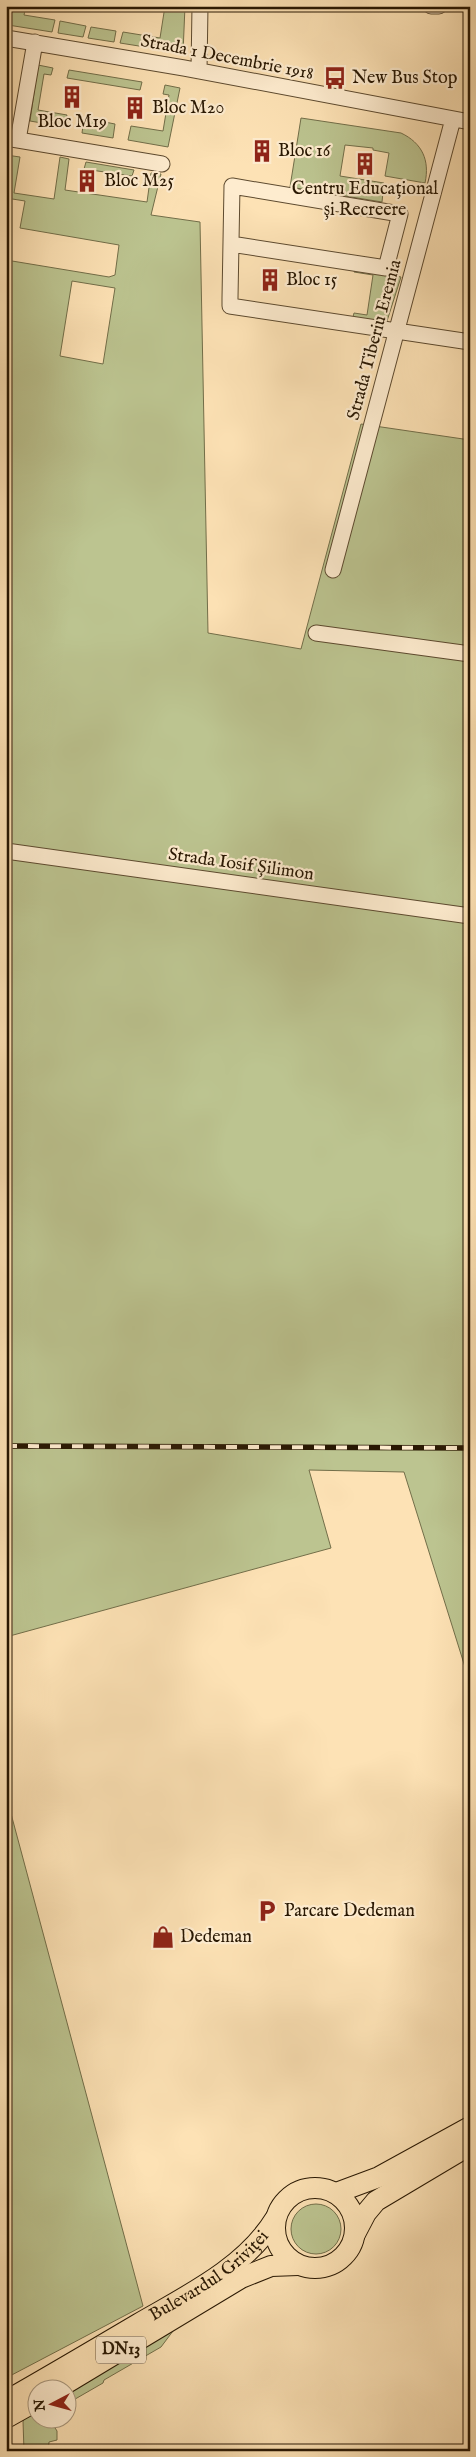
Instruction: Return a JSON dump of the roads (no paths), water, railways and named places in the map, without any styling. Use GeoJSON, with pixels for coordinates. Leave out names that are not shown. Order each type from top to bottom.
{"type":"FeatureCollection","features":[{"type":"Feature","properties":{"kind":"main road"},"geometry":{"type":"LineString","coordinates":[[336,2193],[379,2177],[470,2127]]}},
{"type":"Feature","properties":{"kind":"main road"},"geometry":{"type":"LineString","coordinates":[[355,2234],[355,2222],[351,2210],[345,2201],[336,2193],[323,2188],[300,2190],[285,2202],[275,2220],[274,2230],[279,2246],[289,2259],[298,2265],[316,2268],[334,2264],[352,2246],[355,2234],[366,2213],[376,2201],[470,2145]]}},
{"type":"Feature","properties":{"kind":"main road","name":"Bulevardul Griviței"},"geometry":{"type":"LineString","coordinates":[[6,2401],[212,2279],[247,2255],[267,2233],[275,2220]]}},
{"type":"Feature","properties":{"kind":"main road","name":"Bulevardul Griviței"},"geometry":{"type":"LineString","coordinates":[[72,2380],[255,2272],[271,2266],[298,2265]]}},
{"type":"Feature","properties":{"kind":"main road"},"geometry":{"type":"LineString","coordinates":[[6,2418],[28,2406]]}},
{"type":"Feature","properties":{"kind":"street"},"geometry":{"type":"LineString","coordinates":[[199,71],[200,6]]}},
{"type":"Feature","properties":{"kind":"street"},"geometry":{"type":"LineString","coordinates":[[431,6],[439,6]]}},
{"type":"Feature","properties":{"kind":"street","name":"Strada 1 Decembrie 1918"},"geometry":{"type":"LineString","coordinates":[[6,38],[199,71],[470,122]]}},
{"type":"Feature","properties":{"kind":"street"},"geometry":{"type":"LineString","coordinates":[[35,42],[12,139],[162,164]]}},
{"type":"Feature","properties":{"kind":"street","name":"Strada Tiberiu Eremia"},"geometry":{"type":"LineString","coordinates":[[333,570],[453,119]]}},
{"type":"Feature","properties":{"kind":"street"},"geometry":{"type":"LineString","coordinates":[[231,244],[386,268],[400,214],[232,186],[231,244],[230,306],[470,342]]}},
{"type":"Feature","properties":{"kind":"street"},"geometry":{"type":"LineString","coordinates":[[393,240],[419,245]]}},
{"type":"Feature","properties":{"kind":"street"},"geometry":{"type":"LineString","coordinates":[[316,633],[470,654]]}},
{"type":"Feature","properties":{"kind":"street","name":"Strada Iosif Șilimon"},"geometry":{"type":"LineString","coordinates":[[6,851],[470,916]]}},
{"type":"Feature","properties":{"kind":"railway"},"geometry":{"type":"LineString","coordinates":[[6,1446],[470,1448]]}},
{"type":"Feature","properties":{"kind":"place","name":"New Bus Stop"},"geometry":{"type":"Point","coordinates":[335,78]}},
{"type":"Feature","properties":{"kind":"place","name":"Bloc M19"},"geometry":{"type":"Point","coordinates":[72,97]}},
{"type":"Feature","properties":{"kind":"place","name":"Bloc M20"},"geometry":{"type":"Point","coordinates":[135,108]}},
{"type":"Feature","properties":{"kind":"place","name":"Bloc 16"},"geometry":{"type":"Point","coordinates":[262,151]}},
{"type":"Feature","properties":{"kind":"place","name":"Centru Educațional și Recreere"},"geometry":{"type":"Point","coordinates":[365,164]}},
{"type":"Feature","properties":{"kind":"place","name":"Bloc M25"},"geometry":{"type":"Point","coordinates":[87,181]}},
{"type":"Feature","properties":{"kind":"place","name":"Bloc 15"},"geometry":{"type":"Point","coordinates":[270,280]}},
{"type":"Feature","properties":{"kind":"place","name":"Parcare Dedeman"},"geometry":{"type":"Point","coordinates":[267,1911]}},
{"type":"Feature","properties":{"kind":"place","name":"Dedeman"},"geometry":{"type":"Point","coordinates":[163,1937]}}]}
